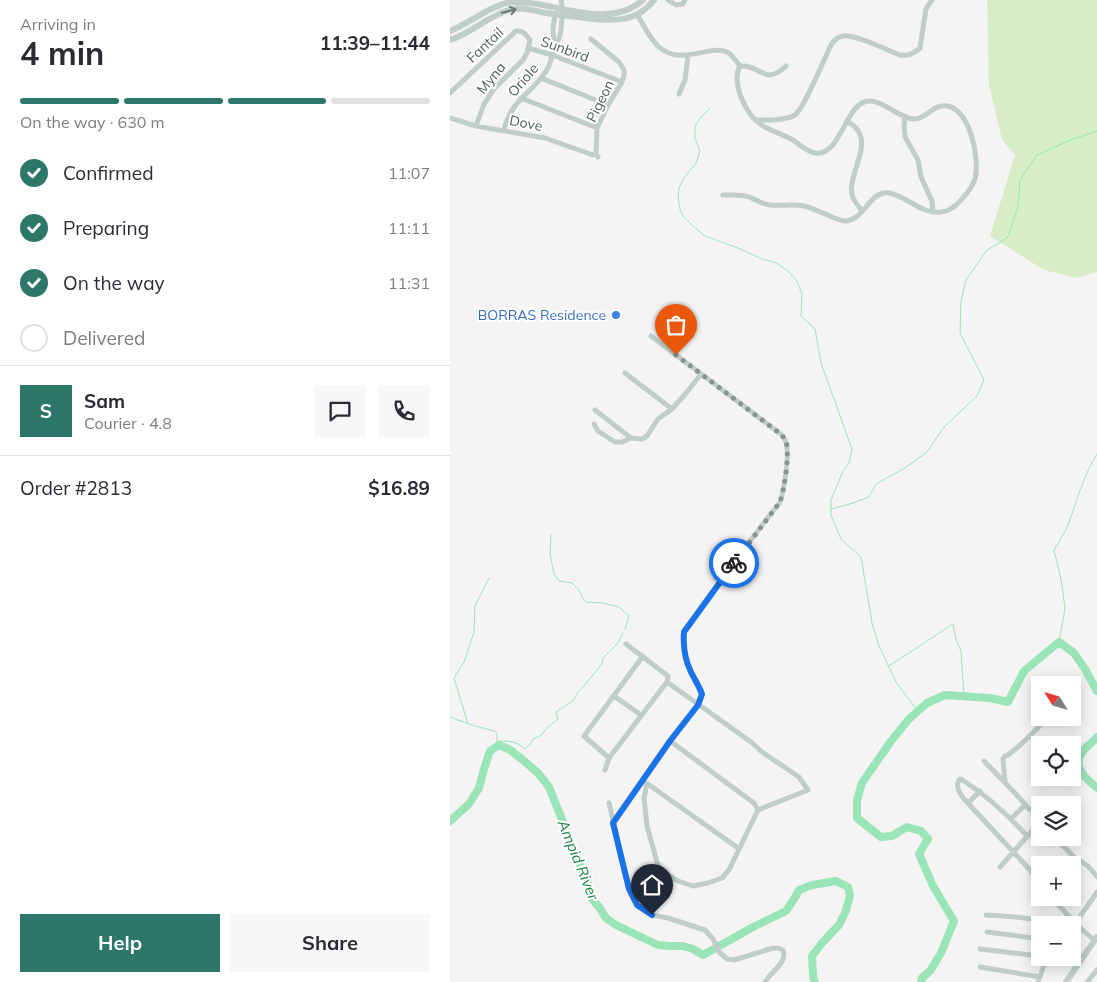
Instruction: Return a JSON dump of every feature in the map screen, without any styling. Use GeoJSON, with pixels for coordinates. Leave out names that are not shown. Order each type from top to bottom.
{"type":"FeatureCollection","features":[{"type":"Feature","properties":{"kind":"street"},"geometry":{"type":"LineString","coordinates":[[450,31],[502,3],[516,1],[560,3],[608,14],[627,10],[643,0]]}},
{"type":"Feature","properties":{"kind":"street"},"geometry":{"type":"LineString","coordinates":[[450,40],[513,9],[525,9],[599,20],[619,20],[637,15],[654,0]]}},
{"type":"Feature","properties":{"kind":"street"},"geometry":{"type":"LineString","coordinates":[[668,0],[676,5],[683,4],[685,0]]}},
{"type":"Feature","properties":{"kind":"street"},"geometry":{"type":"LineString","coordinates":[[756,120],[785,118],[798,113],[805,102],[830,45],[841,36],[856,37],[900,55],[907,56],[914,53],[920,48],[926,9],[932,0]]}},
{"type":"Feature","properties":{"kind":"street"},"geometry":{"type":"LineString","coordinates":[[558,15],[560,3]]}},
{"type":"Feature","properties":{"kind":"street","name":"Oriole"},"geometry":{"type":"LineString","coordinates":[[504,130],[512,110],[548,69],[556,44],[553,37],[553,29],[558,15]]}},
{"type":"Feature","properties":{"kind":"street"},"geometry":{"type":"LineString","coordinates":[[637,15],[658,46],[664,50],[675,55],[688,56],[719,51],[730,54],[740,66]]}},
{"type":"Feature","properties":{"kind":"street","name":"Fantail"},"geometry":{"type":"LineString","coordinates":[[450,93],[516,30],[521,30],[526,34],[530,40],[528,48]]}},
{"type":"Feature","properties":{"kind":"street","name":"Pigeon"},"geometry":{"type":"LineString","coordinates":[[591,38],[619,62],[624,70],[622,82],[597,128],[597,156]]}},
{"type":"Feature","properties":{"kind":"street","name":"Sunbird"},"geometry":{"type":"LineString","coordinates":[[528,48],[552,55],[622,82]]}},
{"type":"Feature","properties":{"kind":"street","name":"Myna"},"geometry":{"type":"LineString","coordinates":[[476,126],[484,104],[494,89],[523,60],[528,48]]}},
{"type":"Feature","properties":{"kind":"street"},"geometry":{"type":"LineString","coordinates":[[678,94],[686,80],[688,56]]}},
{"type":"Feature","properties":{"kind":"street"},"geometry":{"type":"LineString","coordinates":[[723,195],[742,195],[769,205],[804,206],[817,209],[846,221],[854,218],[873,199],[887,193],[934,212],[942,212],[950,210],[957,205],[972,188],[976,170],[973,141],[962,117],[953,108],[946,106],[938,106],[923,116],[914,119],[868,100],[857,106],[829,149],[816,153],[809,150],[791,138],[763,127],[752,116],[741,96],[736,75],[740,66]]}},
{"type":"Feature","properties":{"kind":"street"},"geometry":{"type":"LineString","coordinates":[[740,66],[746,66],[768,75],[774,75],[786,66]]}},
{"type":"Feature","properties":{"kind":"street"},"geometry":{"type":"LineString","coordinates":[[541,78],[608,105]]}},
{"type":"Feature","properties":{"kind":"street"},"geometry":{"type":"LineString","coordinates":[[521,98],[597,128]]}},
{"type":"Feature","properties":{"kind":"street"},"geometry":{"type":"LineString","coordinates":[[905,116],[905,137],[918,160],[921,177],[932,201],[934,212]]}},
{"type":"Feature","properties":{"kind":"street","name":"Dove"},"geometry":{"type":"LineString","coordinates":[[450,118],[476,126],[545,138],[597,156]]}},
{"type":"Feature","properties":{"kind":"street"},"geometry":{"type":"LineString","coordinates":[[847,121],[860,133],[862,144],[851,189],[853,199],[862,211]]}},
{"type":"Feature","properties":{"kind":"street"},"geometry":{"type":"LineString","coordinates":[[613,823],[645,782],[670,741],[698,705],[702,694],[690,670],[683,643],[684,632],[780,502],[788,453],[786,441],[782,435],[651,336]]}},
{"type":"Feature","properties":{"kind":"street"},"geometry":{"type":"LineString","coordinates":[[625,373],[672,409]]}},
{"type":"Feature","properties":{"kind":"street"},"geometry":{"type":"LineString","coordinates":[[594,424],[598,431],[615,442],[622,442],[631,438],[642,439],[647,436],[658,419],[672,409],[701,374]]}},
{"type":"Feature","properties":{"kind":"street"},"geometry":{"type":"LineString","coordinates":[[595,410],[631,438]]}},
{"type":"Feature","properties":{"kind":"street"},"geometry":{"type":"LineString","coordinates":[[605,770],[609,758],[666,682],[668,676],[626,644]]}},
{"type":"Feature","properties":{"kind":"street"},"geometry":{"type":"LineString","coordinates":[[609,758],[584,736],[643,656]]}},
{"type":"Feature","properties":{"kind":"street"},"geometry":{"type":"LineString","coordinates":[[645,782],[644,798],[647,826],[657,862],[660,868],[678,881],[693,886],[722,878],[729,870],[758,810],[808,790],[799,777],[666,682]]}},
{"type":"Feature","properties":{"kind":"street"},"geometry":{"type":"LineString","coordinates":[[614,696],[641,715]]}},
{"type":"Feature","properties":{"kind":"street"},"geometry":{"type":"LineString","coordinates":[[1005,782],[1003,759],[1023,743],[1039,726]]}},
{"type":"Feature","properties":{"kind":"street"},"geometry":{"type":"LineString","coordinates":[[670,741],[754,803],[758,810]]}},
{"type":"Feature","properties":{"kind":"street"},"geometry":{"type":"LineString","coordinates":[[984,761],[1031,810]]}},
{"type":"Feature","properties":{"kind":"street"},"geometry":{"type":"LineString","coordinates":[[1027,836],[980,791],[961,779],[959,780],[957,784],[959,791],[968,803],[1031,870]]}},
{"type":"Feature","properties":{"kind":"street"},"geometry":{"type":"LineString","coordinates":[[645,782],[738,848]]}},
{"type":"Feature","properties":{"kind":"street"},"geometry":{"type":"LineString","coordinates":[[968,803],[980,791]]}},
{"type":"Feature","properties":{"kind":"street"},"geometry":{"type":"LineString","coordinates":[[609,804],[629,889],[637,905],[652,915],[705,930],[713,939],[722,956],[727,959],[734,960],[773,948],[783,950],[785,955],[783,961],[765,982]]}},
{"type":"Feature","properties":{"kind":"street"},"geometry":{"type":"LineString","coordinates":[[1011,819],[1025,805]]}},
{"type":"Feature","properties":{"kind":"street"},"geometry":{"type":"LineString","coordinates":[[1000,867],[1031,832]]}},
{"type":"Feature","properties":{"kind":"street"},"geometry":{"type":"LineString","coordinates":[[1063,846],[1074,856]]}},
{"type":"Feature","properties":{"kind":"street"},"geometry":{"type":"LineString","coordinates":[[1081,861],[1097,877]]}},
{"type":"Feature","properties":{"kind":"street"},"geometry":{"type":"LineString","coordinates":[[1080,916],[1097,892]]}},
{"type":"Feature","properties":{"kind":"street"},"geometry":{"type":"LineString","coordinates":[[1059,906],[1067,916]]}},
{"type":"Feature","properties":{"kind":"street"},"geometry":{"type":"LineString","coordinates":[[986,915],[1031,919]]}},
{"type":"Feature","properties":{"kind":"street"},"geometry":{"type":"LineString","coordinates":[[1066,982],[1096,938],[1081,929]]}},
{"type":"Feature","properties":{"kind":"street"},"geometry":{"type":"LineString","coordinates":[[987,932],[1031,938]]}},
{"type":"Feature","properties":{"kind":"street"},"geometry":{"type":"LineString","coordinates":[[980,949],[1031,955]]}},
{"type":"Feature","properties":{"kind":"street"},"geometry":{"type":"LineString","coordinates":[[980,968],[1039,979],[1044,966]]}},
{"type":"Feature","properties":{"kind":"street"},"geometry":{"type":"LineString","coordinates":[[1087,982],[1097,970]]}},
{"type":"Feature","properties":{"kind":"green space"},"geometry":{"type":"Polygon","coordinates":[[[987,0],[1097,0],[1097,272],[1076,278],[1044,270],[990,236],[1015,155],[1002,140],[989,85],[987,0]]]}},
{"type":"Feature","properties":{"kind":"waterway"},"geometry":{"type":"LineString","coordinates":[[710,108],[695,126],[695,138],[700,151],[696,163],[679,188],[680,209],[683,216],[705,236],[762,259],[777,263],[797,281],[802,294],[801,316],[815,329],[821,363],[852,449],[849,463],[843,471],[831,500],[831,515],[841,539],[861,557],[872,623],[879,646],[897,684],[918,711]]}},
{"type":"Feature","properties":{"kind":"waterway"},"geometry":{"type":"LineString","coordinates":[[831,509],[869,497],[876,484],[905,468],[927,452],[944,427],[977,396],[984,380],[960,333],[961,301],[966,280],[986,251],[1008,237],[1018,207],[1020,180],[1037,155],[1097,131]]}},
{"type":"Feature","properties":{"kind":"waterway"},"geometry":{"type":"LineString","coordinates":[[1059,642],[1065,608],[1054,550],[1068,525],[1084,480],[1097,454]]}},
{"type":"Feature","properties":{"kind":"waterway"},"geometry":{"type":"LineString","coordinates":[[551,535],[550,554],[554,574],[559,581],[572,583],[586,602],[603,603],[619,607],[629,616],[625,629]]}},
{"type":"Feature","properties":{"kind":"waterway"},"geometry":{"type":"LineString","coordinates":[[468,724],[454,678],[464,662],[474,632],[475,606],[489,578]]}},
{"type":"Feature","properties":{"kind":"waterway"},"geometry":{"type":"LineString","coordinates":[[889,666],[953,624],[956,640],[961,651],[964,696]]}},
{"type":"Feature","properties":{"kind":"waterway"},"geometry":{"type":"LineString","coordinates":[[490,751],[497,741],[512,742],[519,744],[525,749],[530,745],[533,739],[540,736],[558,719],[556,712],[573,701],[578,692],[602,664],[603,658],[618,643],[623,633]]}},
{"type":"Feature","properties":{"kind":"waterway","name":"Ampid River"},"geometry":{"type":"LineString","coordinates":[[921,982],[941,953],[954,921],[933,886],[919,854],[928,839],[921,831],[907,827],[892,836],[881,837],[857,818],[857,800],[862,783],[891,741],[909,719],[927,703],[945,695],[990,698],[1008,702],[1024,671],[1059,642],[1074,653],[1097,691]]}},
{"type":"Feature","properties":{"kind":"waterway"},"geometry":{"type":"LineString","coordinates":[[450,717],[495,731],[497,740]]}},
{"type":"Feature","properties":{"kind":"waterway","name":"Ampid River"},"geometry":{"type":"LineString","coordinates":[[1097,737],[1083,751],[1079,762],[1081,772],[1097,788]]}},
{"type":"Feature","properties":{"kind":"waterway","name":"Ampid River"},"geometry":{"type":"LineString","coordinates":[[450,821],[469,804],[479,788],[490,751],[499,745],[510,750],[538,773],[549,787],[589,887],[592,899],[606,918],[616,925],[658,945],[683,946],[703,955],[786,911],[799,890],[812,885],[836,881],[848,887],[850,896],[839,925],[812,956],[815,982]]}},
{"type":"Feature","properties":{"kind":"way so far"},"geometry":{"type":"LineString","coordinates":[[676,355],[782,435],[786,441],[788,453],[780,502],[734,563]]}},
{"type":"Feature","properties":{"kind":"place","name":"BORRAS Residence"},"geometry":{"type":"Point","coordinates":[616,315]}},
{"type":"Feature","properties":{"kind":"route"},"geometry":{"type":"LineString","coordinates":[[652,915],[637,905],[629,889],[613,823],[670,741],[698,705],[702,694],[690,670],[683,643],[684,632],[734,563]]}}]}
